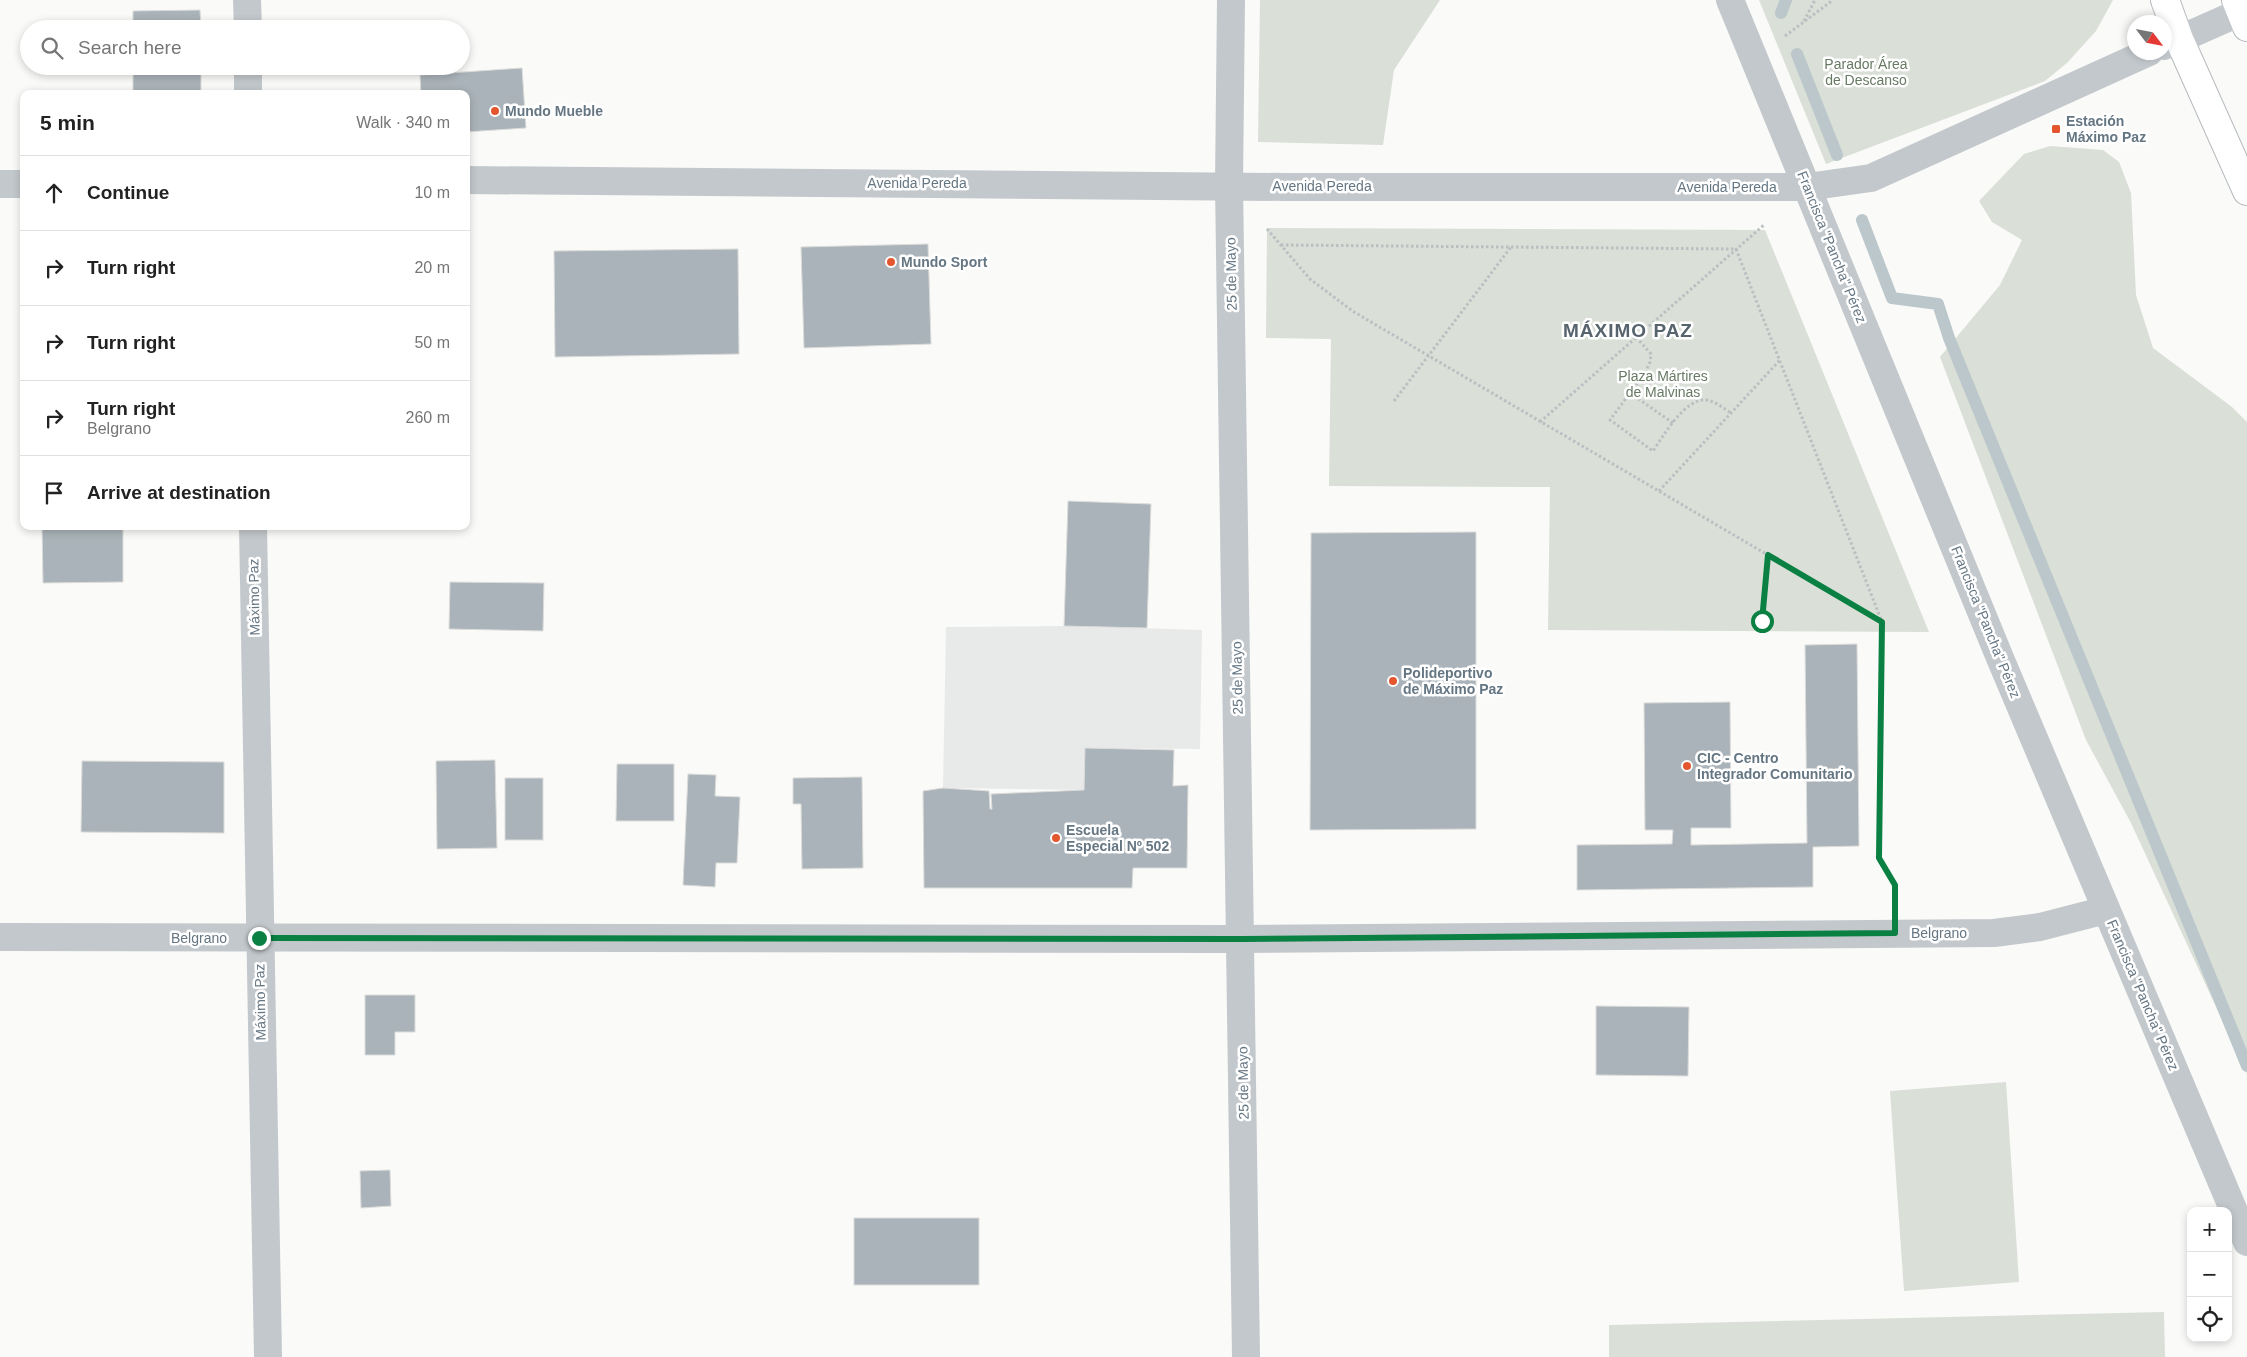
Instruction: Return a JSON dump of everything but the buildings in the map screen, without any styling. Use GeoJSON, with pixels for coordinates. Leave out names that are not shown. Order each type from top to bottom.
{"type":"FeatureCollection","features":[{"type":"Feature","properties":{"kind":"main road"},"geometry":{"type":"LineString","coordinates":[[2165,0],[2167,15]]}},
{"type":"Feature","properties":{"kind":"main road"},"geometry":{"type":"LineString","coordinates":[[2172,43],[2247,191]]}},
{"type":"Feature","properties":{"kind":"street"},"geometry":{"type":"LineString","coordinates":[[247,0],[248,20]]}},
{"type":"Feature","properties":{"kind":"street","name":"25 de Mayo"},"geometry":{"type":"LineString","coordinates":[[1230,0],[1229,184],[1242,939],[1246,1357]]}},
{"type":"Feature","properties":{"kind":"street","name":"Francisca \"Pancha\" Pérez"},"geometry":{"type":"LineString","coordinates":[[1730,0],[2000,658],[2247,1242]]}},
{"type":"Feature","properties":{"kind":"street"},"geometry":{"type":"LineString","coordinates":[[2172,43],[2241,13]]}},
{"type":"Feature","properties":{"kind":"street","name":"Avenida Pereda"},"geometry":{"type":"LineString","coordinates":[[470,180],[1229,184],[1286,186],[1807,187],[1871,178],[2132,60]]}},
{"type":"Feature","properties":{"kind":"street"},"geometry":{"type":"LineString","coordinates":[[248,75],[248,90]]}},
{"type":"Feature","properties":{"kind":"street"},"geometry":{"type":"LineString","coordinates":[[0,184],[20,184]]}},
{"type":"Feature","properties":{"kind":"street","name":"Máximo Paz"},"geometry":{"type":"LineString","coordinates":[[253,530],[268,1357]]}},
{"type":"Feature","properties":{"kind":"street","name":"Belgrano"},"geometry":{"type":"LineString","coordinates":[[0,938],[1242,939],[1994,933],[2040,927],[2106,910]]}},
{"type":"Feature","properties":{"kind":"path"},"geometry":{"type":"LineString","coordinates":[[1815,0],[1802,23],[1833,0]]}},
{"type":"Feature","properties":{"kind":"path"},"geometry":{"type":"LineString","coordinates":[[1229,184],[1310,279],[1331,296],[1428,356],[1882,622]]}},
{"type":"Feature","properties":{"kind":"path"},"geometry":{"type":"LineString","coordinates":[[1540,422],[1807,187]]}},
{"type":"Feature","properties":{"kind":"path"},"geometry":{"type":"LineString","coordinates":[[1281,245],[1736,249]]}},
{"type":"Feature","properties":{"kind":"path"},"geometry":{"type":"LineString","coordinates":[[1394,401],[1512,247]]}},
{"type":"Feature","properties":{"kind":"path"},"geometry":{"type":"LineString","coordinates":[[1736,249],[1882,622],[1879,858],[1895,885],[1895,933]]}},
{"type":"Feature","properties":{"kind":"path"},"geometry":{"type":"LineString","coordinates":[[1636,337],[1651,354],[1650,362],[1610,420],[1653,451],[1684,410],[1696,401],[1707,400],[1716,403],[1731,413]]}},
{"type":"Feature","properties":{"kind":"path"},"geometry":{"type":"LineString","coordinates":[[1659,491],[1780,360]]}},
{"type":"Feature","properties":{"kind":"path"},"geometry":{"type":"LineString","coordinates":[[1630,393],[1673,423]]}},
{"type":"Feature","properties":{"kind":"path"},"geometry":{"type":"LineString","coordinates":[[1762,621],[1768,555]]}},
{"type":"Feature","properties":{"kind":"shaded area"},"geometry":{"type":"Polygon","coordinates":[[[1064,626],[1202,630],[1200,749],[1086,748],[1084,790],[943,788],[946,627],[1064,626]]]}},
{"type":"Feature","properties":{"kind":"green space"},"geometry":{"type":"Polygon","coordinates":[[[1260,0],[1440,0],[1394,70],[1383,145],[1258,142],[1260,0]]]}},
{"type":"Feature","properties":{"kind":"green space","name":"Parador Área de Descanso"},"geometry":{"type":"Polygon","coordinates":[[[1759,0],[2113,0],[2096,31],[2067,63],[2045,81],[1826,164],[1759,0]]]}},
{"type":"Feature","properties":{"kind":"green space"},"geometry":{"type":"Polygon","coordinates":[[[2050,146],[2103,150],[2119,162],[2131,193],[2136,295],[2153,348],[2232,407],[2247,422],[2247,1074],[2131,823],[2086,740],[1940,357],[2000,285],[2022,240],[1992,222],[1979,201],[2024,154],[2050,146]]]}},
{"type":"Feature","properties":{"kind":"green space","name":"Plaza Mártires de Malvinas"},"geometry":{"type":"Polygon","coordinates":[[[1267,228],[1765,230],[1929,632],[1548,630],[1550,487],[1329,486],[1331,339],[1266,338],[1267,228]]]}},
{"type":"Feature","properties":{"kind":"green space"},"geometry":{"type":"Polygon","coordinates":[[[2006,1082],[2019,1282],[1904,1291],[1890,1091],[2006,1082]]]}},
{"type":"Feature","properties":{"kind":"green space"},"geometry":{"type":"Polygon","coordinates":[[[2164,1312],[2165,1357],[1609,1357],[1609,1325],[2164,1312]]]}},
{"type":"Feature","properties":{"kind":"waterway"},"geometry":{"type":"LineString","coordinates":[[1781,13],[1786,0]]}},
{"type":"Feature","properties":{"kind":"waterway"},"geometry":{"type":"LineString","coordinates":[[1797,54],[1837,155]]}},
{"type":"Feature","properties":{"kind":"waterway"},"geometry":{"type":"LineString","coordinates":[[1862,220],[1892,298],[1938,304],[1949,338],[2247,1066]]}},
{"type":"Feature","properties":{"kind":"place","name":"Mundo Mueble"},"geometry":{"type":"Point","coordinates":[495,111]}},
{"type":"Feature","properties":{"kind":"place","name":"Estación Máximo Paz"},"geometry":{"type":"Point","coordinates":[2056,129]}},
{"type":"Feature","properties":{"kind":"place","name":"Mundo Sport"},"geometry":{"type":"Point","coordinates":[891,262]}},
{"type":"Feature","properties":{"kind":"place","name":"Polideportivo de Máximo Paz"},"geometry":{"type":"Point","coordinates":[1393,681]}},
{"type":"Feature","properties":{"kind":"place","name":"CIC - Centro Integrador Comunitario"},"geometry":{"type":"Point","coordinates":[1687,766]}},
{"type":"Feature","properties":{"kind":"place","name":"Escuela Especial Nº 502"},"geometry":{"type":"Point","coordinates":[1056,838]}},
{"type":"Feature","properties":{"kind":"district","name":"MÁXIMO PAZ"},"geometry":{"type":"Point","coordinates":[1628,330]}},
{"type":"Feature","properties":{"kind":"route"},"geometry":{"type":"LineString","coordinates":[[259,938],[1242,939],[1895,933],[1895,885],[1879,858],[1882,622],[1768,555],[1762,621]]}}]}
